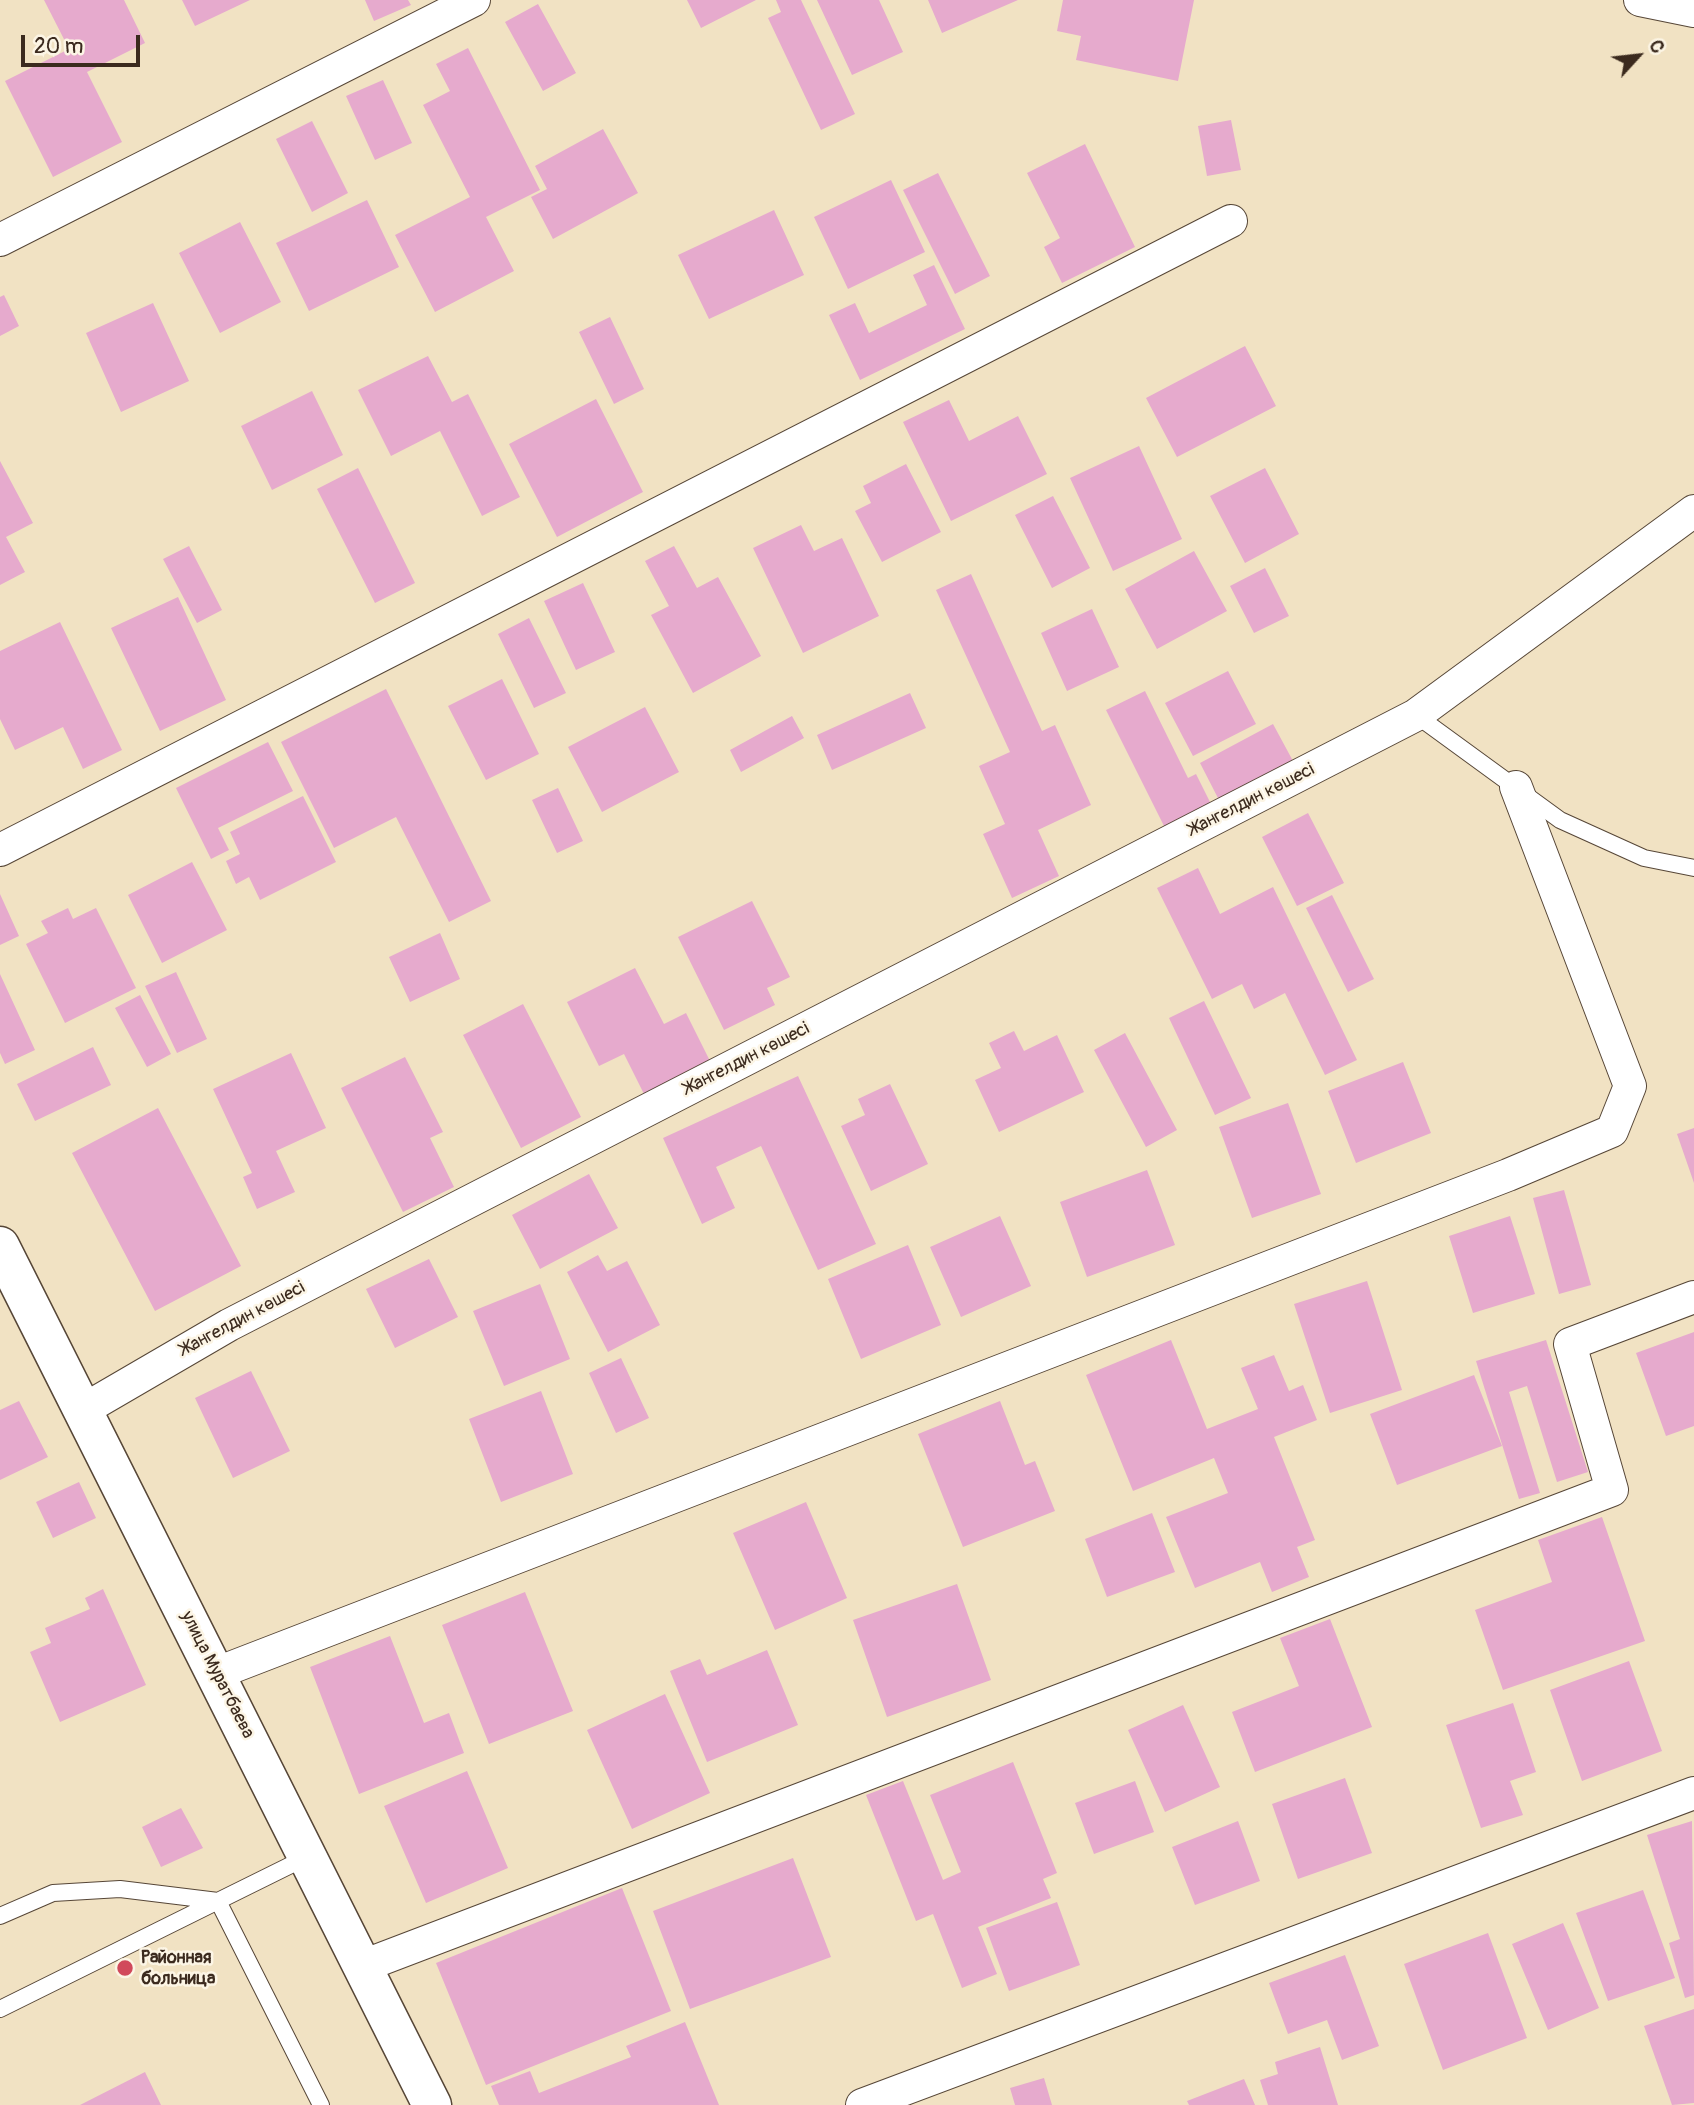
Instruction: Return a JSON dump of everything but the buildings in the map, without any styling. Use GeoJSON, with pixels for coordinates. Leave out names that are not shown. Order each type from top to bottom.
{"type":"FeatureCollection","features":[{"type":"Feature","properties":{"kind":"street"},"geometry":{"type":"LineString","coordinates":[[0,240],[474,0]]}},
{"type":"Feature","properties":{"kind":"street"},"geometry":{"type":"LineString","coordinates":[[1640,0],[1688,6]]}},
{"type":"Feature","properties":{"kind":"street"},"geometry":{"type":"LineString","coordinates":[[0,850],[1231,221]]}},
{"type":"Feature","properties":{"kind":"street","name":"Жангелдин көшесі"},"geometry":{"type":"LineString","coordinates":[[83,1410],[242,1318],[1416,715],[1694,511]]}},
{"type":"Feature","properties":{"kind":"street"},"geometry":{"type":"LineString","coordinates":[[217,1673],[1508,1175],[1612,1130],[1630,1086],[1516,787]]}},
{"type":"Feature","properties":{"kind":"street","name":"улица Муратбаева"},"geometry":{"type":"LineString","coordinates":[[0,1246],[432,2105]]}},
{"type":"Feature","properties":{"kind":"street"},"geometry":{"type":"LineString","coordinates":[[363,1966],[1612,1490],[1570,1344],[1694,1297]]}},
{"type":"Feature","properties":{"kind":"street"},"geometry":{"type":"LineString","coordinates":[[862,2105],[1694,1793]]}},
{"type":"Feature","properties":{"kind":"lane"},"geometry":{"type":"LineString","coordinates":[[1416,715],[1560,820],[1644,858],[1694,869]]}},
{"type":"Feature","properties":{"kind":"lane"},"geometry":{"type":"LineString","coordinates":[[0,2009],[307,1857]]}},
{"type":"Feature","properties":{"kind":"lane"},"geometry":{"type":"LineString","coordinates":[[0,1916],[53,1893],[120,1889],[218,1901]]}},
{"type":"Feature","properties":{"kind":"lane"},"geometry":{"type":"LineString","coordinates":[[218,1901],[321,2105]]}},
{"type":"Feature","properties":{"kind":"place","name":"Районная больница"},"geometry":{"type":"Point","coordinates":[125,1968]}}]}
